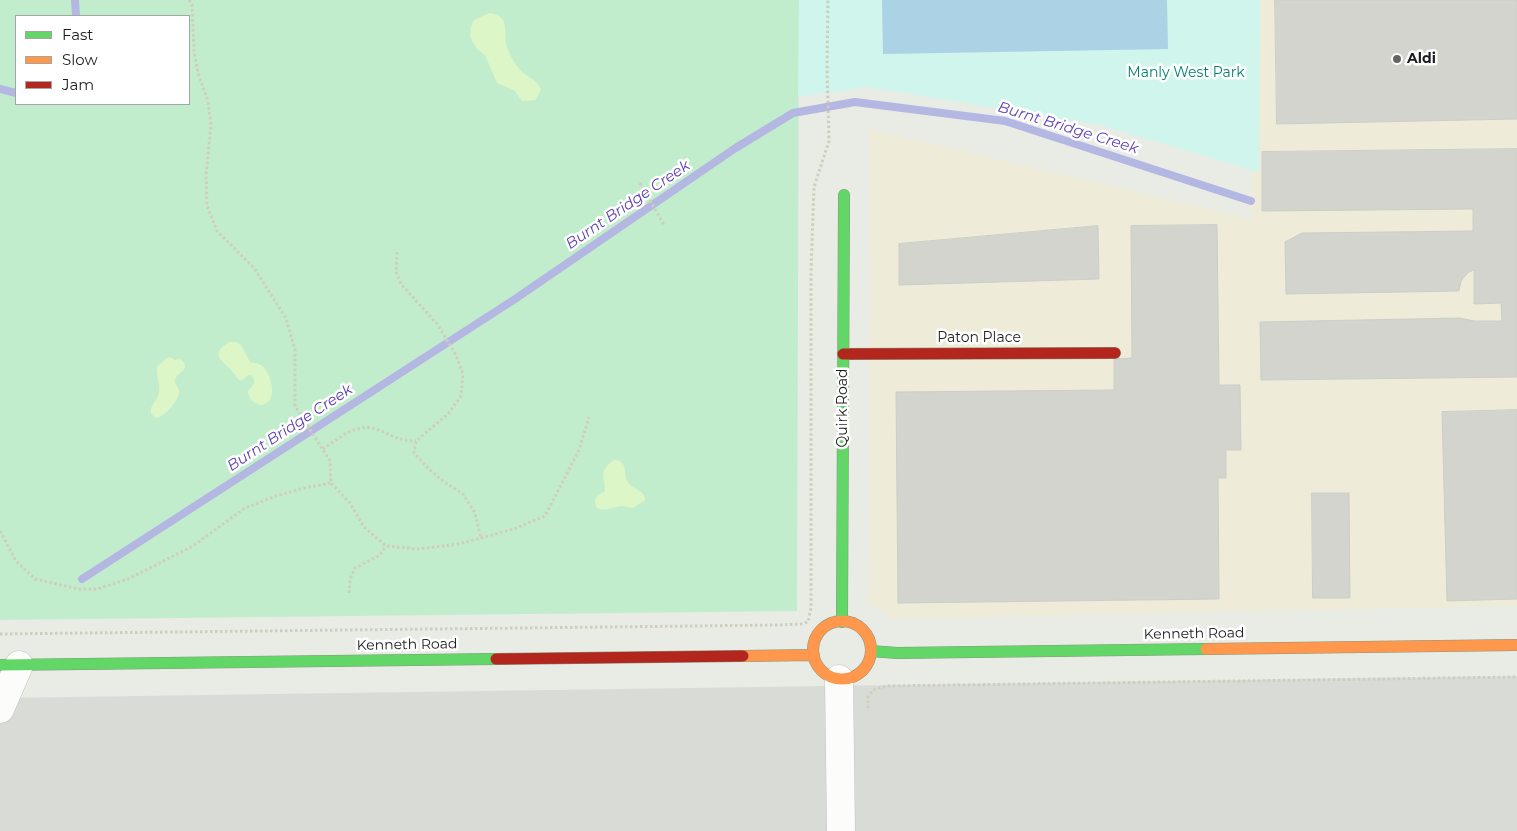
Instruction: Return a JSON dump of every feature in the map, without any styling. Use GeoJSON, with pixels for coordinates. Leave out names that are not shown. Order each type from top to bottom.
{"type":"FeatureCollection","features":[{"type":"Feature","properties":{"kind":"main road","name":"Quirk Road"},"geometry":{"type":"LineString","coordinates":[[842,622],[844,195]]}},
{"type":"Feature","properties":{"kind":"main road","name":"Paton Place"},"geometry":{"type":"LineString","coordinates":[[843,354],[1115,353]]}},
{"type":"Feature","properties":{"kind":"main road"},"geometry":{"type":"LineString","coordinates":[[842,622],[851,623],[866,633],[871,650],[866,667],[859,674],[839,679],[832,678],[820,670],[812,649],[819,632],[827,625],[842,622]]}},
{"type":"Feature","properties":{"kind":"main road","name":"Kenneth Road"},"geometry":{"type":"LineString","coordinates":[[871,650],[897,653],[1517,645]]}},
{"type":"Feature","properties":{"kind":"main road","name":"Kenneth Road"},"geometry":{"type":"LineString","coordinates":[[9,665],[814,655]]}},
{"type":"Feature","properties":{"kind":"street"},"geometry":{"type":"LineString","coordinates":[[0,709],[9,665]]}},
{"type":"Feature","properties":{"kind":"street"},"geometry":{"type":"LineString","coordinates":[[839,679],[841,831]]}},
{"type":"Feature","properties":{"kind":"path"},"geometry":{"type":"LineString","coordinates":[[189,0],[192,5],[194,51],[198,73],[208,101],[210,125],[206,176],[208,206],[217,231],[254,268],[286,318],[295,350],[295,406],[330,461],[331,483],[350,503],[364,527],[386,546],[418,549],[481,539],[514,529],[545,516],[579,450],[589,417]]}},
{"type":"Feature","properties":{"kind":"path"},"geometry":{"type":"LineString","coordinates":[[0,634],[779,625],[808,622],[811,608],[811,271],[814,187],[829,141],[828,0]]}},
{"type":"Feature","properties":{"kind":"path"},"geometry":{"type":"LineString","coordinates":[[640,183],[664,225]]}},
{"type":"Feature","properties":{"kind":"path"},"geometry":{"type":"LineString","coordinates":[[323,449],[347,432],[360,427],[377,429],[404,441],[416,441],[448,414],[461,396],[463,374],[456,355],[437,324],[401,284],[396,272],[397,252]]}},
{"type":"Feature","properties":{"kind":"path"},"geometry":{"type":"LineString","coordinates":[[416,441],[414,453],[430,470],[463,494],[475,513],[481,539]]}},
{"type":"Feature","properties":{"kind":"path"},"geometry":{"type":"LineString","coordinates":[[0,531],[16,561],[35,578],[78,590],[97,588],[128,579],[193,546],[245,508],[285,493],[331,483]]}},
{"type":"Feature","properties":{"kind":"path"},"geometry":{"type":"LineString","coordinates":[[349,593],[350,579],[355,568],[380,555],[386,546]]}},
{"type":"Feature","properties":{"kind":"path"},"geometry":{"type":"LineString","coordinates":[[868,713],[868,697],[873,690],[886,686],[1517,677]]}},
{"type":"Feature","properties":{"kind":"shaded area"},"geometry":{"type":"Polygon","coordinates":[[[0,0],[799,0],[797,611],[0,620],[0,0]]]}},
{"type":"Feature","properties":{"kind":"shaded area"},"geometry":{"type":"Polygon","coordinates":[[[882,0],[1167,0],[1168,49],[883,54],[882,0]]]}},
{"type":"Feature","properties":{"kind":"shaded area"},"geometry":{"type":"Polygon","coordinates":[[[1256,0],[1517,0],[1517,606],[892,619],[869,602],[870,129],[1251,219],[1256,0]]]}},
{"type":"Feature","properties":{"kind":"shaded area"},"geometry":{"type":"Polygon","coordinates":[[[1517,676],[1517,831],[0,831],[0,698],[1517,676]]]}},
{"type":"Feature","properties":{"kind":"sand"},"geometry":{"type":"Polygon","coordinates":[[[489,13],[501,17],[505,26],[507,47],[513,60],[521,71],[539,85],[541,89],[536,100],[522,101],[514,90],[497,83],[485,55],[477,49],[470,37],[474,20],[489,13]]]}},
{"type":"Feature","properties":{"kind":"sand"},"geometry":{"type":"Polygon","coordinates":[[[229,342],[236,342],[241,345],[250,362],[261,365],[265,369],[271,382],[272,393],[269,401],[265,404],[256,403],[249,397],[248,391],[254,384],[252,376],[249,375],[239,380],[220,359],[220,350],[229,342]]]}},
{"type":"Feature","properties":{"kind":"sand"},"geometry":{"type":"Polygon","coordinates":[[[170,357],[175,360],[180,359],[184,363],[185,368],[176,378],[175,382],[179,392],[177,399],[167,412],[156,418],[151,414],[151,411],[159,393],[157,367],[170,357]]]}},
{"type":"Feature","properties":{"kind":"sand"},"geometry":{"type":"Polygon","coordinates":[[[614,460],[624,465],[627,481],[644,496],[645,500],[633,508],[621,506],[599,509],[595,503],[596,497],[605,491],[604,471],[614,460]]]}},
{"type":"Feature","properties":{"kind":"green space","name":"Manly West Park"},"geometry":{"type":"Polygon","coordinates":[[[799,0],[1260,0],[1259,172],[1100,125],[867,87],[798,97],[799,0]]]}},
{"type":"Feature","properties":{"kind":"building","name":"Aldi"},"geometry":{"type":"Polygon","coordinates":[[[1275,0],[1517,0],[1517,119],[1277,124],[1275,0]]]}},
{"type":"Feature","properties":{"kind":"building"},"geometry":{"type":"Polygon","coordinates":[[[1517,149],[1517,377],[1261,380],[1260,322],[1460,318],[1474,321],[1502,321],[1501,303],[1474,304],[1474,270],[1469,272],[1461,281],[1459,291],[1286,294],[1285,242],[1302,233],[1473,231],[1473,209],[1262,211],[1262,152],[1517,149]]]}},
{"type":"Feature","properties":{"kind":"building"},"geometry":{"type":"Polygon","coordinates":[[[1217,225],[1219,385],[1240,385],[1241,450],[1226,450],[1226,478],[1218,478],[1219,599],[898,603],[896,392],[1114,390],[1114,359],[1132,358],[1131,226],[1217,225]]]}},
{"type":"Feature","properties":{"kind":"building"},"geometry":{"type":"Polygon","coordinates":[[[1098,226],[1099,279],[899,285],[899,244],[1098,226]]]}},
{"type":"Feature","properties":{"kind":"building"},"geometry":{"type":"Polygon","coordinates":[[[1517,410],[1517,599],[1447,601],[1442,412],[1517,410]]]}},
{"type":"Feature","properties":{"kind":"building"},"geometry":{"type":"Polygon","coordinates":[[[1312,493],[1349,493],[1350,598],[1313,598],[1312,493]]]}},
{"type":"Feature","properties":{"kind":"waterway"},"geometry":{"type":"LineString","coordinates":[[75,0],[76,15]]}},
{"type":"Feature","properties":{"kind":"waterway"},"geometry":{"type":"LineString","coordinates":[[0,89],[15,93]]}},
{"type":"Feature","properties":{"kind":"waterway","name":"Burnt Bridge Creek"},"geometry":{"type":"LineString","coordinates":[[82,579],[515,299],[734,149],[793,113],[855,102],[1005,121],[1251,201]]}},
{"type":"Feature","properties":{"kind":"traffic: fast"},"geometry":{"type":"LineString","coordinates":[[842,622],[844,195]]}},
{"type":"Feature","properties":{"kind":"traffic: fast"},"geometry":{"type":"LineString","coordinates":[[871,651],[897,653],[1206,649]]}},
{"type":"Feature","properties":{"kind":"traffic: fast"},"geometry":{"type":"LineString","coordinates":[[0,665],[496,659]]}},
{"type":"Feature","properties":{"kind":"traffic: slow"},"geometry":{"type":"LineString","coordinates":[[842,621],[853,623],[866,634],[871,650],[869,661],[858,674],[842,679],[831,677],[818,666],[813,650],[815,639],[826,626],[842,621]]}},
{"type":"Feature","properties":{"kind":"traffic: slow"},"geometry":{"type":"LineString","coordinates":[[1206,649],[1517,645]]}},
{"type":"Feature","properties":{"kind":"traffic: slow"},"geometry":{"type":"LineString","coordinates":[[743,656],[814,655]]}},
{"type":"Feature","properties":{"kind":"traffic: jam"},"geometry":{"type":"LineString","coordinates":[[843,354],[1115,353]]}},
{"type":"Feature","properties":{"kind":"traffic: jam"},"geometry":{"type":"LineString","coordinates":[[496,659],[743,656]]}},
{"type":"Feature","properties":{"kind":"place","name":"Aldi"},"geometry":{"type":"Point","coordinates":[1397,59]}}]}
